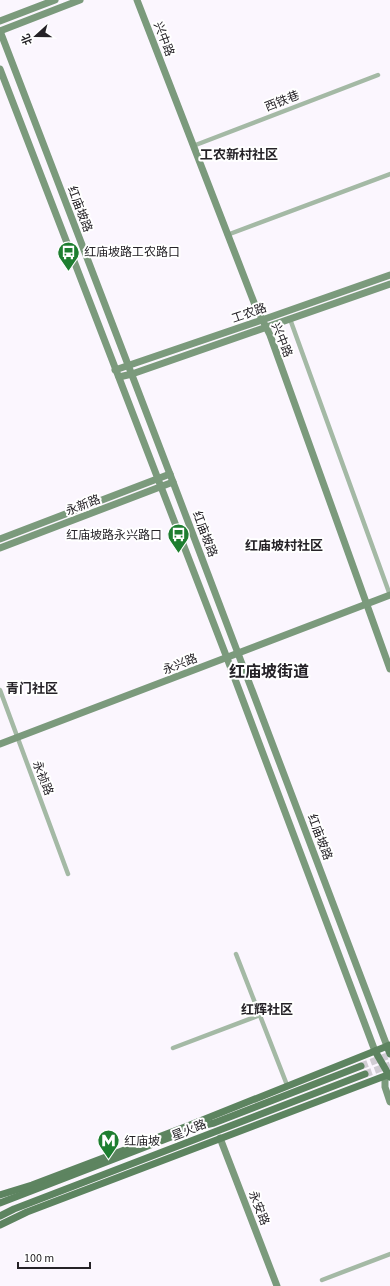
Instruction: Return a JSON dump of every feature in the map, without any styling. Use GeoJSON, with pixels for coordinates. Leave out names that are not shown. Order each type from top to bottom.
{"type":"FeatureCollection","features":[{"type":"Feature","properties":{"kind":"main road"},"geometry":{"type":"LineString","coordinates":[[0,21],[55,0]]}},
{"type":"Feature","properties":{"kind":"main road"},"geometry":{"type":"LineString","coordinates":[[0,31],[80,0]]}},
{"type":"Feature","properties":{"kind":"main road","name":"兴中路"},"geometry":{"type":"LineString","coordinates":[[137,0],[255,305],[266,328],[390,670]]}},
{"type":"Feature","properties":{"kind":"main road","name":"红庙坡路"},"geometry":{"type":"LineString","coordinates":[[0,31],[389,1045]]}},
{"type":"Feature","properties":{"kind":"main road","name":"红庙坡路"},"geometry":{"type":"LineString","coordinates":[[0,69],[227,658],[375,1051]]}},
{"type":"Feature","properties":{"kind":"main road","name":"工农路"},"geometry":{"type":"LineString","coordinates":[[115,370],[390,275]]}},
{"type":"Feature","properties":{"kind":"main road","name":"工农路"},"geometry":{"type":"LineString","coordinates":[[119,377],[132,374],[390,284]]}},
{"type":"Feature","properties":{"kind":"main road","name":"永新路"},"geometry":{"type":"LineString","coordinates":[[0,539],[170,474]]}},
{"type":"Feature","properties":{"kind":"main road","name":"永新路"},"geometry":{"type":"LineString","coordinates":[[0,548],[173,482]]}},
{"type":"Feature","properties":{"kind":"main road","name":"永兴路"},"geometry":{"type":"LineString","coordinates":[[0,744],[390,595]]}},
{"type":"Feature","properties":{"kind":"main road"},"geometry":{"type":"LineString","coordinates":[[0,1195],[32,1185],[199,1121],[389,1045],[390,1054]]}},
{"type":"Feature","properties":{"kind":"main road"},"geometry":{"type":"LineString","coordinates":[[375,1051],[390,1075]]}},
{"type":"Feature","properties":{"kind":"main road","name":"星火路"},"geometry":{"type":"LineString","coordinates":[[0,1203],[196,1127],[214,1123],[361,1066]]}},
{"type":"Feature","properties":{"kind":"main road","name":"星火路"},"geometry":{"type":"LineString","coordinates":[[0,1216],[34,1202],[79,1188],[136,1166],[199,1138],[365,1074]]}},
{"type":"Feature","properties":{"kind":"main road"},"geometry":{"type":"LineString","coordinates":[[390,1075],[384,1079],[390,1102]]}},
{"type":"Feature","properties":{"kind":"main road"},"geometry":{"type":"LineString","coordinates":[[136,1166],[220,1138],[390,1075]]}},
{"type":"Feature","properties":{"kind":"main road"},"geometry":{"type":"LineString","coordinates":[[179,1134],[199,1121]]}},
{"type":"Feature","properties":{"kind":"main road"},"geometry":{"type":"LineString","coordinates":[[185,1150],[199,1138]]}},
{"type":"Feature","properties":{"kind":"main road","name":"永安路"},"geometry":{"type":"LineString","coordinates":[[220,1138],[277,1286]]}},
{"type":"Feature","properties":{"kind":"main road"},"geometry":{"type":"LineString","coordinates":[[0,1225],[79,1188]]}},
{"type":"Feature","properties":{"kind":"main road"},"geometry":{"type":"LineString","coordinates":[[13,1218],[34,1202]]}},
{"type":"Feature","properties":{"kind":"street","name":"西铁巷"},"geometry":{"type":"LineString","coordinates":[[193,146],[378,74]]}},
{"type":"Feature","properties":{"kind":"street"},"geometry":{"type":"LineString","coordinates":[[228,235],[390,174]]}},
{"type":"Feature","properties":{"kind":"street"},"geometry":{"type":"LineString","coordinates":[[290,319],[390,595]]}},
{"type":"Feature","properties":{"kind":"street","name":"永祯路"},"geometry":{"type":"LineString","coordinates":[[0,690],[68,874]]}},
{"type":"Feature","properties":{"kind":"street"},"geometry":{"type":"LineString","coordinates":[[236,954],[287,1085]]}},
{"type":"Feature","properties":{"kind":"street"},"geometry":{"type":"LineString","coordinates":[[173,1048],[260,1015]]}},
{"type":"Feature","properties":{"kind":"street"},"geometry":{"type":"LineString","coordinates":[[322,1280],[390,1254]]}},
{"type":"Feature","properties":{"kind":"tunnel"},"geometry":{"type":"LineString","coordinates":[[361,1066],[390,1055]]}},
{"type":"Feature","properties":{"kind":"tunnel"},"geometry":{"type":"LineString","coordinates":[[365,1074],[390,1065]]}},
{"type":"Feature","properties":{"kind":"place","name":"红庙坡路工农路口"},"geometry":{"type":"Point","coordinates":[69,272]}},
{"type":"Feature","properties":{"kind":"place","name":"红庙坡路永兴路口"},"geometry":{"type":"Point","coordinates":[178,554]}},
{"type":"Feature","properties":{"kind":"place","name":"红庙坡"},"geometry":{"type":"Point","coordinates":[108,1160]}},
{"type":"Feature","properties":{"kind":"district","name":"工农新村社区"},"geometry":{"type":"Point","coordinates":[239,154]}},
{"type":"Feature","properties":{"kind":"district","name":"红庙坡村社区"},"geometry":{"type":"Point","coordinates":[284,545]}},
{"type":"Feature","properties":{"kind":"district","name":"红庙坡街道"},"geometry":{"type":"Point","coordinates":[269,671]}},
{"type":"Feature","properties":{"kind":"district","name":"青门社区"},"geometry":{"type":"Point","coordinates":[32,688]}},
{"type":"Feature","properties":{"kind":"district","name":"红辉社区"},"geometry":{"type":"Point","coordinates":[267,1009]}}]}
